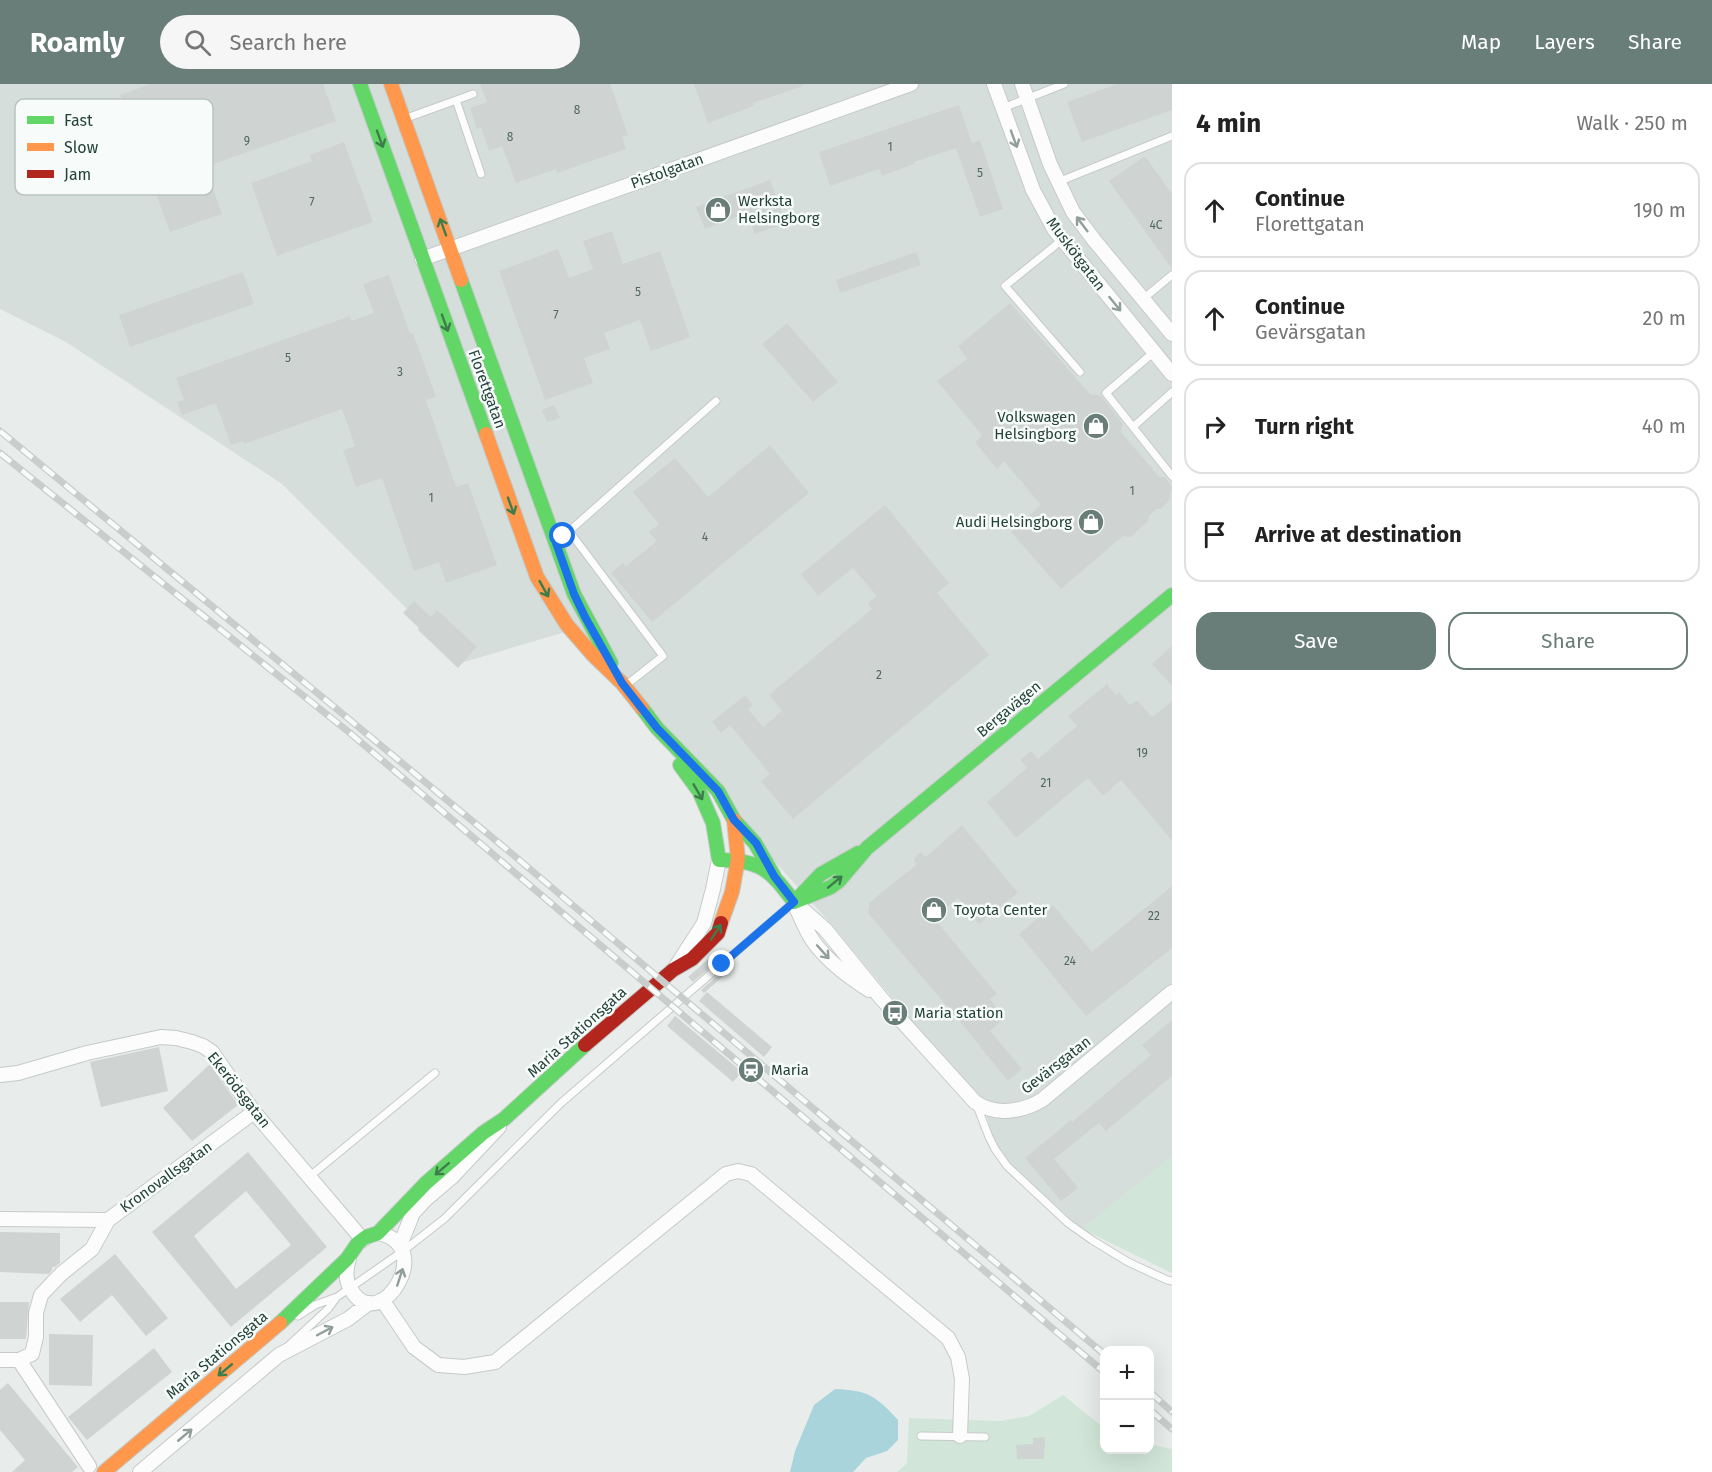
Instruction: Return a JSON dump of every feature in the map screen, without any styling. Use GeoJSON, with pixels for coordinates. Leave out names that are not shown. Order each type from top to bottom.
{"type":"FeatureCollection","features":[{"type":"Feature","properties":{"kind":"street","name":"Florettgatan"},"geometry":{"type":"LineString","coordinates":[[360,84],[537,577],[567,625],[593,655],[624,685]]}},
{"type":"Feature","properties":{"kind":"street","name":"Florettgatan"},"geometry":{"type":"LineString","coordinates":[[391,84],[574,594],[585,617],[624,685],[657,728],[718,791],[734,820],[756,843],[774,876]]}},
{"type":"Feature","properties":{"kind":"street","name":"Pistolgatan"},"geometry":{"type":"LineString","coordinates":[[422,259],[911,84]]}},
{"type":"Feature","properties":{"kind":"street","name":"Muskötgatan"},"geometry":{"type":"LineString","coordinates":[[994,84],[1033,190],[1054,229],[1172,374]]}},
{"type":"Feature","properties":{"kind":"street","name":"Muskötgatan"},"geometry":{"type":"LineString","coordinates":[[1022,84],[1058,182],[1073,212],[1172,334]]}},
{"type":"Feature","properties":{"kind":"street","name":"Bergavägen"},"geometry":{"type":"LineString","coordinates":[[794,902],[820,874],[867,848],[1172,595]]}},
{"type":"Feature","properties":{"kind":"street","name":"Florettgatan"},"geometry":{"type":"LineString","coordinates":[[657,728],[678,764],[699,791],[713,824]]}},
{"type":"Feature","properties":{"kind":"street","name":"Maria Stationsgata"},"geometry":{"type":"LineString","coordinates":[[104,1472],[270,1333],[340,1264],[349,1259],[356,1245],[369,1235],[378,1233],[426,1183],[483,1133],[504,1119],[607,1025],[673,970],[692,959],[718,933],[732,892],[738,859],[734,820]]}},
{"type":"Feature","properties":{"kind":"street","name":"Maria Stationsgata"},"geometry":{"type":"LineString","coordinates":[[673,970],[704,923],[719,860],[713,824]]}},
{"type":"Feature","properties":{"kind":"street"},"geometry":{"type":"LineString","coordinates":[[719,860],[738,859],[762,866],[774,876],[794,902],[812,939],[827,957],[849,977],[881,998],[975,1102]]}},
{"type":"Feature","properties":{"kind":"street","name":"Gevärsgatan"},"geometry":{"type":"LineString","coordinates":[[975,1102],[984,1107],[1002,1111],[1020,1110],[1034,1105],[1172,992]]}},
{"type":"Feature","properties":{"kind":"street","name":"Ekerödsgatan"},"geometry":{"type":"LineString","coordinates":[[0,1075],[18,1073],[87,1053],[161,1037],[176,1038],[203,1046],[212,1052],[254,1112],[363,1240]]}},
{"type":"Feature","properties":{"kind":"street","name":"Kronovallsgatan"},"geometry":{"type":"LineString","coordinates":[[0,1219],[108,1220],[254,1112]]}},
{"type":"Feature","properties":{"kind":"street","name":"Maria Stationsgata"},"geometry":{"type":"LineString","coordinates":[[140,1472],[279,1355],[392,1293],[401,1279],[404,1263],[401,1248],[413,1213],[497,1131],[504,1119]]}},
{"type":"Feature","properties":{"kind":"street"},"geometry":{"type":"LineString","coordinates":[[349,1259],[345,1276],[358,1299],[376,1302],[414,1347],[438,1365],[464,1367],[495,1362],[726,1174],[738,1172],[751,1174],[948,1338],[958,1357],[962,1379],[960,1436]]}},
{"type":"Feature","properties":{"kind":"street"},"geometry":{"type":"LineString","coordinates":[[0,1359],[19,1360],[32,1354],[36,1337],[36,1313],[41,1295],[61,1274],[92,1249],[108,1220]]}},
{"type":"Feature","properties":{"kind":"street"},"geometry":{"type":"LineString","coordinates":[[378,1233],[394,1238],[401,1248]]}},
{"type":"Feature","properties":{"kind":"street"},"geometry":{"type":"LineString","coordinates":[[19,1360],[89,1466]]}},
{"type":"Feature","properties":{"kind":"lane"},"geometry":{"type":"LineString","coordinates":[[1003,108],[1064,84]]}},
{"type":"Feature","properties":{"kind":"lane"},"geometry":{"type":"LineString","coordinates":[[404,119],[473,94]]}},
{"type":"Feature","properties":{"kind":"lane"},"geometry":{"type":"LineString","coordinates":[[456,100],[481,174]]}},
{"type":"Feature","properties":{"kind":"lane"},"geometry":{"type":"LineString","coordinates":[[1058,182],[1172,136]]}},
{"type":"Feature","properties":{"kind":"lane"},"geometry":{"type":"LineString","coordinates":[[1062,240],[1005,286],[1080,372]]}},
{"type":"Feature","properties":{"kind":"lane"},"geometry":{"type":"LineString","coordinates":[[1143,299],[1172,275]]}},
{"type":"Feature","properties":{"kind":"lane"},"geometry":{"type":"LineString","coordinates":[[1154,351],[1106,393],[1172,477]]}},
{"type":"Feature","properties":{"kind":"lane"},"geometry":{"type":"LineString","coordinates":[[1133,427],[1172,392]]}},
{"type":"Feature","properties":{"kind":"lane"},"geometry":{"type":"LineString","coordinates":[[556,543],[716,401]]}},
{"type":"Feature","properties":{"kind":"lane"},"geometry":{"type":"LineString","coordinates":[[569,531],[663,656],[624,685]]}},
{"type":"Feature","properties":{"kind":"lane"},"geometry":{"type":"LineString","coordinates":[[270,1333],[315,1305],[337,1297],[401,1248],[444,1219],[506,1159],[534,1128],[595,1072],[794,902]]}},
{"type":"Feature","properties":{"kind":"lane"},"geometry":{"type":"LineString","coordinates":[[309,1177],[435,1073]]}},
{"type":"Feature","properties":{"kind":"lane"},"geometry":{"type":"LineString","coordinates":[[975,1102],[989,1137],[1007,1166],[1068,1223],[1128,1262],[1172,1281]]}},
{"type":"Feature","properties":{"kind":"lane"},"geometry":{"type":"LineString","coordinates":[[279,1355],[291,1341],[328,1309],[337,1297]]}},
{"type":"Feature","properties":{"kind":"lane"},"geometry":{"type":"LineString","coordinates":[[921,1436],[986,1437]]}},
{"type":"Feature","properties":{"kind":"shaded area"},"geometry":{"type":"Polygon","coordinates":[[[0,84],[1172,84],[1172,1159],[1082,1229],[1010,1164],[998,1148],[985,1110],[832,925],[766,852],[575,629],[461,663],[282,484],[66,342],[0,309],[0,84]]]}},
{"type":"Feature","properties":{"kind":"green space"},"geometry":{"type":"Polygon","coordinates":[[[1172,1156],[1172,1273],[1082,1229],[1172,1156]]]}},
{"type":"Feature","properties":{"kind":"green space"},"geometry":{"type":"Polygon","coordinates":[[[1063,1395],[1100,1425],[1100,1454],[1154,1454],[1154,1445],[1172,1449],[1172,1472],[897,1472],[907,1463],[909,1418],[1000,1421],[1029,1416],[1063,1395]]]}},
{"type":"Feature","properties":{"kind":"water"},"geometry":{"type":"Polygon","coordinates":[[[835,1389],[864,1393],[884,1405],[898,1420],[898,1440],[887,1451],[866,1458],[853,1472],[790,1472],[795,1451],[814,1405],[835,1389]]]}},
{"type":"Feature","properties":{"kind":"building"},"geometry":{"type":"Polygon","coordinates":[[[150,84],[323,84],[336,121],[213,164],[213,99],[121,99],[120,95],[150,84]]]}},
{"type":"Feature","properties":{"kind":"building"},"geometry":{"type":"Polygon","coordinates":[[[480,84],[610,84],[628,135],[622,137],[626,149],[557,173],[556,169],[516,183],[502,146],[489,151],[481,127],[477,129],[470,108],[487,102],[480,84]]]}},
{"type":"Feature","properties":{"kind":"building"},"geometry":{"type":"Polygon","coordinates":[[[694,84],[803,84],[803,86],[753,103],[754,106],[708,123],[694,84]]]}},
{"type":"Feature","properties":{"kind":"building"},"geometry":{"type":"Polygon","coordinates":[[[1117,84],[1172,84],[1172,110],[1082,142],[1067,102],[1117,84]]]}},
{"type":"Feature","properties":{"kind":"building"},"geometry":{"type":"Polygon","coordinates":[[[959,105],[972,143],[980,140],[1003,209],[980,217],[956,148],[882,176],[879,169],[830,186],[819,152],[959,105]]]}},
{"type":"Feature","properties":{"kind":"building"},"geometry":{"type":"Polygon","coordinates":[[[344,142],[373,222],[277,256],[251,183],[312,161],[310,155],[344,142]]]}},
{"type":"Feature","properties":{"kind":"building"},"geometry":{"type":"Polygon","coordinates":[[[1145,156],[1172,194],[1172,269],[1109,181],[1145,156]]]}},
{"type":"Feature","properties":{"kind":"building"},"geometry":{"type":"Polygon","coordinates":[[[770,180],[786,223],[755,234],[747,213],[705,229],[696,207],[770,180]]]}},
{"type":"Feature","properties":{"kind":"building"},"geometry":{"type":"Polygon","coordinates":[[[213,189],[222,214],[170,232],[156,195],[213,195],[213,189]]]}},
{"type":"Feature","properties":{"kind":"building"},"geometry":{"type":"Polygon","coordinates":[[[612,231],[623,264],[660,251],[690,337],[651,351],[640,320],[604,333],[610,349],[584,358],[593,383],[545,400],[499,271],[558,249],[569,278],[593,269],[583,241],[612,231]]]}},
{"type":"Feature","properties":{"kind":"building"},"geometry":{"type":"Polygon","coordinates":[[[916,252],[921,265],[840,293],[836,280],[916,252]]]}},
{"type":"Feature","properties":{"kind":"building"},"geometry":{"type":"Polygon","coordinates":[[[243,272],[254,304],[130,347],[119,315],[243,272]]]}},
{"type":"Feature","properties":{"kind":"building"},"geometry":{"type":"Polygon","coordinates":[[[389,275],[436,397],[426,400],[456,487],[468,483],[497,565],[446,583],[439,562],[414,571],[382,478],[356,487],[343,450],[355,446],[342,409],[244,444],[243,441],[231,445],[216,403],[182,415],[177,402],[184,400],[176,378],[350,316],[351,321],[374,313],[363,284],[389,275]]]}},
{"type":"Feature","properties":{"kind":"building"},"geometry":{"type":"Polygon","coordinates":[[[1010,303],[1090,394],[1101,396],[1123,424],[1121,432],[1159,477],[1165,477],[1172,487],[1169,501],[1161,509],[1156,509],[1149,516],[1148,521],[1131,537],[1123,536],[1061,589],[1011,532],[1041,505],[1004,461],[997,469],[975,442],[982,435],[937,381],[967,359],[958,346],[1010,303]]]}},
{"type":"Feature","properties":{"kind":"building"},"geometry":{"type":"Polygon","coordinates":[[[787,323],[838,382],[813,402],[762,344],[787,323]]]}},
{"type":"Feature","properties":{"kind":"building"},"geometry":{"type":"Polygon","coordinates":[[[554,405],[560,418],[547,422],[542,410],[554,405]]]}},
{"type":"Feature","properties":{"kind":"building"},"geometry":{"type":"Polygon","coordinates":[[[770,445],[809,493],[652,622],[611,573],[623,563],[626,566],[657,541],[649,532],[659,524],[633,492],[675,458],[708,497],[770,445]]]}},
{"type":"Feature","properties":{"kind":"building"},"geometry":{"type":"Polygon","coordinates":[[[885,505],[949,583],[937,593],[989,655],[793,819],[761,781],[770,774],[730,725],[721,733],[712,722],[745,695],[753,705],[748,709],[763,727],[782,711],[769,695],[872,609],[868,603],[877,596],[853,568],[818,596],[801,574],[885,505]]]}},
{"type":"Feature","properties":{"kind":"building"},"geometry":{"type":"Polygon","coordinates":[[[414,601],[431,617],[437,610],[477,647],[458,668],[403,613],[414,601]]]}},
{"type":"Feature","properties":{"kind":"building"},"geometry":{"type":"Polygon","coordinates":[[[1172,646],[1172,686],[1152,664],[1172,646]]]}},
{"type":"Feature","properties":{"kind":"building"},"geometry":{"type":"Polygon","coordinates":[[[1107,684],[1116,695],[1119,692],[1130,705],[1137,700],[1152,717],[1172,701],[1172,841],[1121,780],[1103,796],[1088,778],[1016,838],[987,802],[1027,768],[1020,760],[1031,751],[1038,759],[1077,726],[1068,716],[1107,684]]]}},
{"type":"Feature","properties":{"kind":"building"},"geometry":{"type":"Polygon","coordinates":[[[962,825],[1018,893],[979,924],[958,898],[934,918],[997,994],[990,999],[1005,1018],[990,1031],[1022,1069],[1008,1081],[868,913],[870,902],[916,865],[914,859],[920,852],[926,857],[962,825]]]}},
{"type":"Feature","properties":{"kind":"building"},"geometry":{"type":"Polygon","coordinates":[[[1172,886],[1172,948],[1086,1016],[1019,934],[1053,905],[1092,952],[1172,886]]]}},
{"type":"Feature","properties":{"kind":"building"},"geometry":{"type":"Polygon","coordinates":[[[715,953],[720,959],[693,982],[688,977],[715,953]]]}},
{"type":"Feature","properties":{"kind":"building"},"geometry":{"type":"Polygon","coordinates":[[[727,967],[730,970],[704,993],[701,990],[727,967]]]}},
{"type":"Feature","properties":{"kind":"building"},"geometry":{"type":"Polygon","coordinates":[[[707,992],[772,1047],[764,1057],[699,1001],[707,992]]]}},
{"type":"Feature","properties":{"kind":"building"},"geometry":{"type":"Polygon","coordinates":[[[675,1016],[742,1072],[733,1082],[667,1026],[675,1016]]]}},
{"type":"Feature","properties":{"kind":"building"},"geometry":{"type":"Polygon","coordinates":[[[1172,1020],[1172,1076],[1106,1131],[1099,1123],[1054,1159],[1078,1188],[1061,1201],[1025,1158],[1071,1120],[1072,1122],[1151,1055],[1142,1045],[1172,1020]]]}},
{"type":"Feature","properties":{"kind":"building"},"geometry":{"type":"Polygon","coordinates":[[[159,1047],[168,1091],[101,1107],[90,1062],[159,1047]]]}},
{"type":"Feature","properties":{"kind":"building"},"geometry":{"type":"Polygon","coordinates":[[[210,1064],[238,1105],[192,1141],[163,1108],[210,1064]]]}},
{"type":"Feature","properties":{"kind":"building"},"geometry":{"type":"Polygon","coordinates":[[[248,1152],[327,1247],[231,1327],[152,1232],[248,1152]],[[246,1191],[194,1236],[236,1289],[291,1245],[246,1191]]]}},
{"type":"Feature","properties":{"kind":"building"},"geometry":{"type":"Polygon","coordinates":[[[0,1232],[60,1233],[60,1263],[52,1267],[49,1274],[0,1272],[0,1232]]]}},
{"type":"Feature","properties":{"kind":"building"},"geometry":{"type":"Polygon","coordinates":[[[115,1254],[168,1318],[146,1336],[112,1295],[80,1322],[60,1299],[115,1254]]]}},
{"type":"Feature","properties":{"kind":"building"},"geometry":{"type":"Polygon","coordinates":[[[0,1302],[29,1302],[26,1339],[0,1339],[0,1302]]]}},
{"type":"Feature","properties":{"kind":"building"},"geometry":{"type":"Polygon","coordinates":[[[49,1334],[93,1335],[92,1386],[49,1385],[49,1334]]]}},
{"type":"Feature","properties":{"kind":"building"},"geometry":{"type":"Polygon","coordinates":[[[154,1348],[172,1372],[87,1440],[68,1417],[154,1348]]]}},
{"type":"Feature","properties":{"kind":"building"},"geometry":{"type":"Polygon","coordinates":[[[8,1383],[78,1467],[72,1472],[12,1472],[25,1460],[0,1430],[0,1390],[8,1383]]]}},
{"type":"Feature","properties":{"kind":"building"},"geometry":{"type":"Polygon","coordinates":[[[1045,1437],[1044,1459],[1017,1459],[1016,1445],[1033,1444],[1033,1438],[1045,1437]]]}},
{"type":"Feature","properties":{"kind":"railway"},"geometry":{"type":"LineString","coordinates":[[0,431],[505,848],[1100,1351]]}},
{"type":"Feature","properties":{"kind":"railway"},"geometry":{"type":"LineString","coordinates":[[0,453],[350,733],[1100,1369]]}},
{"type":"Feature","properties":{"kind":"railway"},"geometry":{"type":"LineString","coordinates":[[1154,1396],[1172,1412]]}},
{"type":"Feature","properties":{"kind":"railway"},"geometry":{"type":"LineString","coordinates":[[1154,1413],[1172,1429]]}},
{"type":"Feature","properties":{"kind":"traffic: fast"},"geometry":{"type":"LineString","coordinates":[[360,84],[486,434]]}},
{"type":"Feature","properties":{"kind":"traffic: fast"},"geometry":{"type":"LineString","coordinates":[[461,280],[574,594],[611,663]]}},
{"type":"Feature","properties":{"kind":"traffic: fast"},"geometry":{"type":"LineString","coordinates":[[794,902],[831,887],[839,881],[867,848],[1172,595]]}},
{"type":"Feature","properties":{"kind":"traffic: fast"},"geometry":{"type":"LineString","coordinates":[[642,708],[657,728],[718,791],[734,820],[755,843],[774,876]]}},
{"type":"Feature","properties":{"kind":"traffic: fast"},"geometry":{"type":"LineString","coordinates":[[680,765],[699,791],[713,823],[719,860],[745,862],[763,869],[778,882],[794,902]]}},
{"type":"Feature","properties":{"kind":"traffic: fast"},"geometry":{"type":"LineString","coordinates":[[799,897],[821,874],[858,853]]}},
{"type":"Feature","properties":{"kind":"traffic: fast"},"geometry":{"type":"LineString","coordinates":[[280,1323],[347,1259],[358,1243],[378,1233],[426,1183],[483,1133],[504,1119],[585,1045]]}},
{"type":"Feature","properties":{"kind":"traffic: slow"},"geometry":{"type":"LineString","coordinates":[[391,84],[461,280]]}},
{"type":"Feature","properties":{"kind":"traffic: slow"},"geometry":{"type":"LineString","coordinates":[[486,434],[537,577],[567,625],[622,683],[642,708]]}},
{"type":"Feature","properties":{"kind":"traffic: slow"},"geometry":{"type":"LineString","coordinates":[[721,923],[732,892],[738,859],[734,820]]}},
{"type":"Feature","properties":{"kind":"traffic: slow"},"geometry":{"type":"LineString","coordinates":[[104,1472],[280,1323]]}},
{"type":"Feature","properties":{"kind":"traffic: jam"},"geometry":{"type":"LineString","coordinates":[[585,1045],[673,970],[692,959],[718,933],[721,923]]}},
{"type":"Feature","properties":{"kind":"place","name":"Werksta Helsingborg"},"geometry":{"type":"Point","coordinates":[718,210]}},
{"type":"Feature","properties":{"kind":"place","name":"Volkswagen Helsingborg"},"geometry":{"type":"Point","coordinates":[1096,426]}},
{"type":"Feature","properties":{"kind":"place","name":"Audi Helsingborg"},"geometry":{"type":"Point","coordinates":[1091,522]}},
{"type":"Feature","properties":{"kind":"place","name":"Toyota Center"},"geometry":{"type":"Point","coordinates":[934,910]}},
{"type":"Feature","properties":{"kind":"place","name":"Maria station"},"geometry":{"type":"Point","coordinates":[895,1013]}},
{"type":"Feature","properties":{"kind":"place","name":"Maria"},"geometry":{"type":"Point","coordinates":[751,1070]}},
{"type":"Feature","properties":{"kind":"route"},"geometry":{"type":"LineString","coordinates":[[563,536],[556,543],[574,594],[622,683],[657,728],[718,791],[734,820],[756,843],[774,876],[794,902],[722,964]]}}]}
